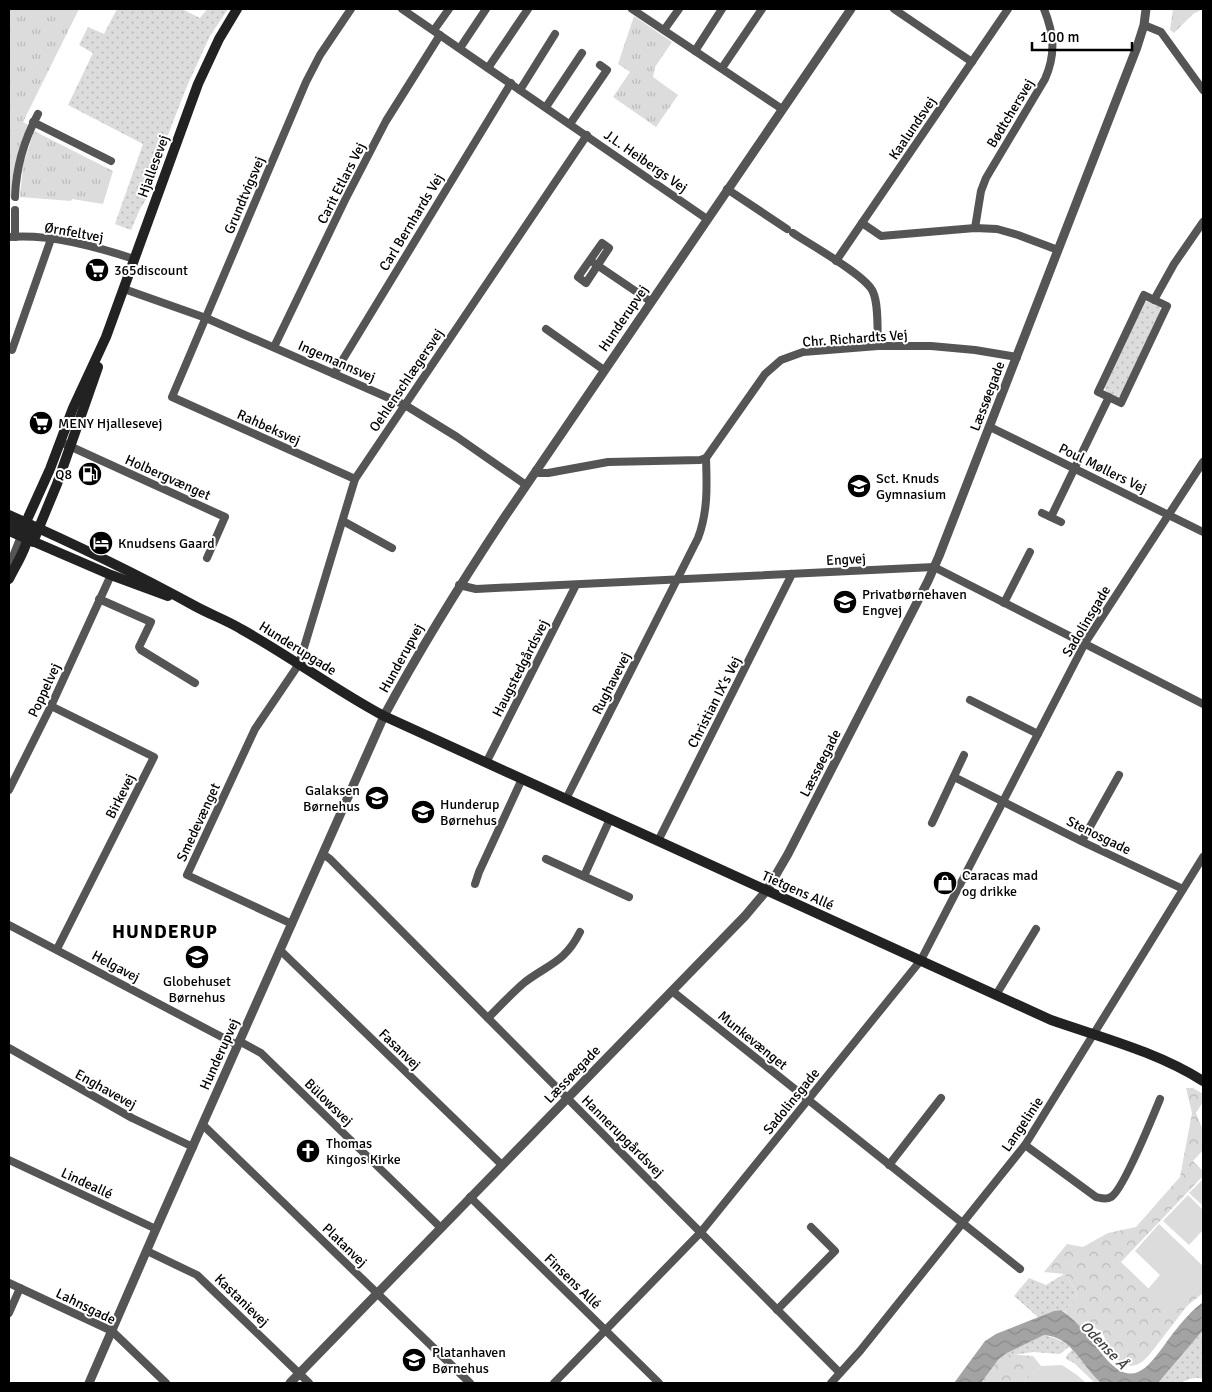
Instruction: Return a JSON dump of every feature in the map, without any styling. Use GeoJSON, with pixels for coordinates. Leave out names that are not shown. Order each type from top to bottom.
{"type":"FeatureCollection","features":[{"type":"Feature","properties":{"kind":"main road","name":"Hjallesevej"},"geometry":{"type":"LineString","coordinates":[[30,533],[73,408],[106,337],[198,84],[219,39],[238,9]]}},
{"type":"Feature","properties":{"kind":"main road","name":"Hjallesevej"},"geometry":{"type":"LineString","coordinates":[[30,533],[71,447],[94,381],[106,337]]}},
{"type":"Feature","properties":{"kind":"main road"},"geometry":{"type":"LineString","coordinates":[[9,515],[30,533]]}},
{"type":"Feature","properties":{"kind":"main road"},"geometry":{"type":"LineString","coordinates":[[9,524],[30,533]]}},
{"type":"Feature","properties":{"kind":"main road"},"geometry":{"type":"LineString","coordinates":[[9,531],[30,533]]}},
{"type":"Feature","properties":{"kind":"main road"},"geometry":{"type":"LineString","coordinates":[[9,579],[30,533]]}},
{"type":"Feature","properties":{"kind":"main road","name":"Hunderupgade"},"geometry":{"type":"LineString","coordinates":[[30,533],[111,569],[121,568],[161,587],[240,628],[353,700],[384,716]]}},
{"type":"Feature","properties":{"kind":"main road","name":"Hunderupgade"},"geometry":{"type":"LineString","coordinates":[[30,533],[111,575],[195,606]]}},
{"type":"Feature","properties":{"kind":"main road","name":"Tietgens Allé"},"geometry":{"type":"LineString","coordinates":[[384,716],[1051,1020],[1149,1053],[1189,1072],[1203,1081]]}},
{"type":"Feature","properties":{"kind":"street","name":"Grundtvigsvej"},"geometry":{"type":"LineString","coordinates":[[172,398],[306,82],[320,55],[350,9]]}},
{"type":"Feature","properties":{"kind":"street"},"geometry":{"type":"LineString","coordinates":[[437,33],[448,9]]}},
{"type":"Feature","properties":{"kind":"street"},"geometry":{"type":"LineString","coordinates":[[460,48],[486,9]]}},
{"type":"Feature","properties":{"kind":"street"},"geometry":{"type":"LineString","coordinates":[[488,68],[528,9]]}},
{"type":"Feature","properties":{"kind":"street"},"geometry":{"type":"LineString","coordinates":[[632,9],[782,109]]}},
{"type":"Feature","properties":{"kind":"street"},"geometry":{"type":"LineString","coordinates":[[664,30],[679,9]]}},
{"type":"Feature","properties":{"kind":"street"},"geometry":{"type":"LineString","coordinates":[[695,51],[722,9]]}},
{"type":"Feature","properties":{"kind":"street"},"geometry":{"type":"LineString","coordinates":[[722,68],[762,9]]}},
{"type":"Feature","properties":{"kind":"street","name":"Hunderupvej"},"geometry":{"type":"LineString","coordinates":[[89,1383],[146,1250],[384,716],[414,661],[459,585],[536,470],[851,9]]}},
{"type":"Feature","properties":{"kind":"street"},"geometry":{"type":"LineString","coordinates":[[894,9],[972,62]]}},
{"type":"Feature","properties":{"kind":"street","name":"Kaalundsvej"},"geometry":{"type":"LineString","coordinates":[[836,262],[1008,9]]}},
{"type":"Feature","properties":{"kind":"street","name":"Bødtchersvej"},"geometry":{"type":"LineString","coordinates":[[975,228],[981,191],[986,178],[1050,68],[1053,45],[1052,33],[1044,9]]}},
{"type":"Feature","properties":{"kind":"street","name":"Læssøegade"},"geometry":{"type":"LineString","coordinates":[[290,1383],[745,916],[767,890],[788,854],[934,567],[1137,47],[1144,25],[1146,9]]}},
{"type":"Feature","properties":{"kind":"street","name":"J.L. Heibergs Vej"},"geometry":{"type":"LineString","coordinates":[[407,10],[437,33],[707,219]]}},
{"type":"Feature","properties":{"kind":"street"},"geometry":{"type":"LineString","coordinates":[[1144,25],[1161,32],[1203,90]]}},
{"type":"Feature","properties":{"kind":"street","name":"Carit Etlars Vej"},"geometry":{"type":"LineString","coordinates":[[274,347],[345,200],[386,121],[437,33]]}},
{"type":"Feature","properties":{"kind":"street"},"geometry":{"type":"LineString","coordinates":[[520,90],[555,34]]}},
{"type":"Feature","properties":{"kind":"street"},"geometry":{"type":"LineString","coordinates":[[546,108],[582,53]]}},
{"type":"Feature","properties":{"kind":"street"},"geometry":{"type":"LineString","coordinates":[[570,124],[607,70],[600,65]]}},
{"type":"Feature","properties":{"kind":"street","name":"Carl Bernhards Vej"},"geometry":{"type":"LineString","coordinates":[[334,374],[511,83]]}},
{"type":"Feature","properties":{"kind":"street"},"geometry":{"type":"LineString","coordinates":[[15,197],[20,155],[38,114]]}},
{"type":"Feature","properties":{"kind":"street"},"geometry":{"type":"LineString","coordinates":[[34,122],[111,160]]}},
{"type":"Feature","properties":{"kind":"street","name":"Oehlenschlægersvej"},"geometry":{"type":"LineString","coordinates":[[243,756],[255,729],[299,664],[355,479],[586,136]]}},
{"type":"Feature","properties":{"kind":"street"},"geometry":{"type":"LineString","coordinates":[[727,189],[868,284],[873,291],[876,302],[878,346]]}},
{"type":"Feature","properties":{"kind":"street"},"geometry":{"type":"LineString","coordinates":[[12,237],[15,210]]}},
{"type":"Feature","properties":{"kind":"street"},"geometry":{"type":"LineString","coordinates":[[1154,300],[1174,264],[1203,222]]}},
{"type":"Feature","properties":{"kind":"street"},"geometry":{"type":"LineString","coordinates":[[862,223],[881,236],[975,228],[997,229],[1058,250]]}},
{"type":"Feature","properties":{"kind":"street","name":"Ørnfeltvej"},"geometry":{"type":"LineString","coordinates":[[12,237],[51,239],[95,247],[134,259]]}},
{"type":"Feature","properties":{"kind":"street"},"geometry":{"type":"LineString","coordinates":[[12,350],[51,239]]}},
{"type":"Feature","properties":{"kind":"street"},"geometry":{"type":"LineString","coordinates":[[602,243],[609,248],[598,265],[586,283],[578,277],[602,243]]}},
{"type":"Feature","properties":{"kind":"street"},"geometry":{"type":"LineString","coordinates":[[590,260],[650,301]]}},
{"type":"Feature","properties":{"kind":"street","name":"Ingemannsvej"},"geometry":{"type":"LineString","coordinates":[[124,289],[206,318],[405,405],[457,437],[526,485]]}},
{"type":"Feature","properties":{"kind":"street"},"geometry":{"type":"LineString","coordinates":[[1144,295],[1154,300],[1167,306],[1121,403],[1098,392],[1144,295]]}},
{"type":"Feature","properties":{"kind":"street"},"geometry":{"type":"LineString","coordinates":[[546,329],[604,370]]}},
{"type":"Feature","properties":{"kind":"street","name":"Chr. Richardts Vej"},"geometry":{"type":"LineString","coordinates":[[706,458],[765,374],[781,360],[803,352],[878,346],[931,346],[975,350],[1017,357]]}},
{"type":"Feature","properties":{"kind":"street"},"geometry":{"type":"LineString","coordinates":[[1051,517],[1109,397]]}},
{"type":"Feature","properties":{"kind":"street","name":"Rahbeksvej"},"geometry":{"type":"LineString","coordinates":[[172,398],[355,479]]}},
{"type":"Feature","properties":{"kind":"street","name":"Poul Møllers Vej"},"geometry":{"type":"LineString","coordinates":[[990,427],[1203,532]]}},
{"type":"Feature","properties":{"kind":"street","name":"Holbergvænget"},"geometry":{"type":"LineString","coordinates":[[59,446],[71,447],[225,517],[207,558]]}},
{"type":"Feature","properties":{"kind":"street"},"geometry":{"type":"LineString","coordinates":[[536,470],[539,473],[554,473],[608,462],[700,460],[706,458]]}},
{"type":"Feature","properties":{"kind":"street","name":"Rughavevej"},"geometry":{"type":"LineString","coordinates":[[566,799],[698,538],[704,522],[706,508],[706,458]]}},
{"type":"Feature","properties":{"kind":"street","name":"Sadolinsgade"},"geometry":{"type":"LineString","coordinates":[[554,1383],[702,1232],[921,960],[1085,643],[1203,462]]}},
{"type":"Feature","properties":{"kind":"street"},"geometry":{"type":"LineString","coordinates":[[1042,513],[1061,522]]}},
{"type":"Feature","properties":{"kind":"street"},"geometry":{"type":"LineString","coordinates":[[343,520],[392,548]]}},
{"type":"Feature","properties":{"kind":"street","name":"Hjallesevej"},"geometry":{"type":"LineString","coordinates":[[9,568],[30,533]]}},
{"type":"Feature","properties":{"kind":"street","name":"Hjallesevej"},"geometry":{"type":"LineString","coordinates":[[9,584],[20,568],[30,533]]}},
{"type":"Feature","properties":{"kind":"street"},"geometry":{"type":"LineString","coordinates":[[1004,603],[1030,552]]}},
{"type":"Feature","properties":{"kind":"street"},"geometry":{"type":"LineString","coordinates":[[934,567],[1203,704]]}},
{"type":"Feature","properties":{"kind":"street","name":"Engvej"},"geometry":{"type":"LineString","coordinates":[[459,585],[476,589],[934,567]]}},
{"type":"Feature","properties":{"kind":"street","name":"Christian IX's Vej"},"geometry":{"type":"LineString","coordinates":[[658,841],[792,574]]}},
{"type":"Feature","properties":{"kind":"street","name":"Poppelvej"},"geometry":{"type":"LineString","coordinates":[[9,790],[51,706],[111,575]]}},
{"type":"Feature","properties":{"kind":"street","name":"Haugstedgårdsvej"},"geometry":{"type":"LineString","coordinates":[[486,762],[576,585]]}},
{"type":"Feature","properties":{"kind":"street"},"geometry":{"type":"LineString","coordinates":[[99,599],[151,622],[139,646],[141,650],[195,683]]}},
{"type":"Feature","properties":{"kind":"street"},"geometry":{"type":"LineString","coordinates":[[970,700],[1038,734]]}},
{"type":"Feature","properties":{"kind":"street","name":"Birkevej"},"geometry":{"type":"LineString","coordinates":[[51,706],[154,757],[57,949]]}},
{"type":"Feature","properties":{"kind":"street"},"geometry":{"type":"LineString","coordinates":[[932,823],[964,755]]}},
{"type":"Feature","properties":{"kind":"street","name":"Smedevænget"},"geometry":{"type":"LineString","coordinates":[[243,756],[187,876],[292,924]]}},
{"type":"Feature","properties":{"kind":"street"},"geometry":{"type":"LineString","coordinates":[[1082,841],[1119,775]]}},
{"type":"Feature","properties":{"kind":"street"},"geometry":{"type":"LineString","coordinates":[[954,778],[1004,802]]}},
{"type":"Feature","properties":{"kind":"street"},"geometry":{"type":"LineString","coordinates":[[475,884],[522,779]]}},
{"type":"Feature","properties":{"kind":"street","name":"Stenosgade"},"geometry":{"type":"LineString","coordinates":[[1004,802],[1184,889]]}},
{"type":"Feature","properties":{"kind":"street"},"geometry":{"type":"LineString","coordinates":[[584,876],[610,819]]}},
{"type":"Feature","properties":{"kind":"street","name":"Hannerupgårdsvej"},"geometry":{"type":"LineString","coordinates":[[323,854],[702,1232],[840,1373]]}},
{"type":"Feature","properties":{"kind":"street","name":"Langelinie"},"geometry":{"type":"LineString","coordinates":[[830,1383],[1025,1146],[1203,857]]}},
{"type":"Feature","properties":{"kind":"street"},"geometry":{"type":"LineString","coordinates":[[546,859],[629,896]]}},
{"type":"Feature","properties":{"kind":"street","name":"Helgavej"},"geometry":{"type":"LineString","coordinates":[[9,925],[238,1043]]}},
{"type":"Feature","properties":{"kind":"street"},"geometry":{"type":"LineString","coordinates":[[996,995],[1036,929]]}},
{"type":"Feature","properties":{"kind":"street"},"geometry":{"type":"LineString","coordinates":[[488,1018],[524,983],[562,958],[573,946],[580,932]]}},
{"type":"Feature","properties":{"kind":"street","name":"Fasanvej"},"geometry":{"type":"LineString","coordinates":[[280,950],[502,1166]]}},
{"type":"Feature","properties":{"kind":"street","name":"Munkevænget"},"geometry":{"type":"LineString","coordinates":[[672,991],[1020,1269]]}},
{"type":"Feature","properties":{"kind":"street","name":"Bülowsvej"},"geometry":{"type":"LineString","coordinates":[[238,1043],[261,1053],[441,1228]]}},
{"type":"Feature","properties":{"kind":"street","name":"Enghavevej"},"geometry":{"type":"LineString","coordinates":[[9,1048],[132,1118],[193,1147]]}},
{"type":"Feature","properties":{"kind":"street"},"geometry":{"type":"LineString","coordinates":[[889,1165],[941,1098]]}},
{"type":"Feature","properties":{"kind":"street"},"geometry":{"type":"LineString","coordinates":[[1025,1146],[1096,1197],[1105,1199],[1112,1196],[1123,1182],[1160,1099]]}},
{"type":"Feature","properties":{"kind":"street","name":"Platanvej"},"geometry":{"type":"LineString","coordinates":[[202,1125],[470,1383]]}},
{"type":"Feature","properties":{"kind":"street","name":"Lindeallé"},"geometry":{"type":"LineString","coordinates":[[9,1160],[156,1229]]}},
{"type":"Feature","properties":{"kind":"street","name":"Finsens Allé"},"geometry":{"type":"LineString","coordinates":[[470,1197],[659,1383]]}},
{"type":"Feature","properties":{"kind":"street"},"geometry":{"type":"LineString","coordinates":[[777,1310],[835,1251],[811,1227]]}},
{"type":"Feature","properties":{"kind":"street","name":"Kastanievej"},"geometry":{"type":"LineString","coordinates":[[146,1250],[197,1275],[309,1383]]}},
{"type":"Feature","properties":{"kind":"street","name":"Lahnsgade"},"geometry":{"type":"LineString","coordinates":[[9,1283],[112,1331],[166,1383]]}},
{"type":"Feature","properties":{"kind":"street"},"geometry":{"type":"LineString","coordinates":[[9,1313],[20,1288]]}},
{"type":"Feature","properties":{"kind":"green space"},"geometry":{"type":"Polygon","coordinates":[[[9,9],[79,9],[23,122],[28,125],[16,160],[11,197],[9,196],[9,9]]]}},
{"type":"Feature","properties":{"kind":"green space"},"geometry":{"type":"Polygon","coordinates":[[[117,9],[182,9],[200,18],[207,9],[228,9],[210,36],[187,86],[166,140],[147,198],[131,230],[115,224],[143,144],[68,105],[93,53],[79,45],[88,27],[104,34],[117,9]]]}},
{"type":"Feature","properties":{"kind":"green space"},"geometry":{"type":"Polygon","coordinates":[[[1173,9],[1203,9],[1193,14],[1174,33],[1170,30],[1173,9]]]}},
{"type":"Feature","properties":{"kind":"green space"},"geometry":{"type":"Polygon","coordinates":[[[634,16],[672,42],[655,67],[653,77],[678,95],[656,127],[613,97],[630,72],[618,64],[634,16]]]}},
{"type":"Feature","properties":{"kind":"green space"},"geometry":{"type":"Polygon","coordinates":[[[34,131],[113,171],[103,204],[72,199],[71,201],[20,197],[23,165],[34,131]]]}},
{"type":"Feature","properties":{"kind":"green space"},"geometry":{"type":"Polygon","coordinates":[[[1148,301],[1160,307],[1161,311],[1120,396],[1116,397],[1107,393],[1104,387],[1145,302],[1148,301]]]}},
{"type":"Feature","properties":{"kind":"green space"},"geometry":{"type":"Polygon","coordinates":[[[1186,1088],[1193,1088],[1203,1094],[1203,1102],[1196,1113],[1203,1130],[1203,1150],[1193,1161],[1203,1171],[1203,1176],[1121,1262],[1174,1313],[1203,1282],[1203,1293],[1187,1306],[1150,1354],[1142,1362],[1131,1366],[1119,1361],[1112,1354],[1102,1332],[1094,1327],[1084,1331],[1065,1312],[1078,1293],[1064,1274],[1044,1272],[1067,1244],[1083,1247],[1108,1233],[1136,1227],[1180,1177],[1192,1113],[1186,1088]]]}},
{"type":"Feature","properties":{"kind":"green space"},"geometry":{"type":"Polygon","coordinates":[[[1203,1179],[1203,1206],[1189,1193],[1203,1179]]]}},
{"type":"Feature","properties":{"kind":"green space"},"geometry":{"type":"Polygon","coordinates":[[[1188,1195],[1203,1210],[1203,1230],[1189,1245],[1163,1221],[1188,1195]]]}},
{"type":"Feature","properties":{"kind":"green space"},"geometry":{"type":"Polygon","coordinates":[[[1159,1224],[1203,1266],[1203,1282],[1174,1314],[1148,1289],[1160,1275],[1135,1251],[1159,1224]]]}},
{"type":"Feature","properties":{"kind":"green space"},"geometry":{"type":"Polygon","coordinates":[[[1064,1274],[1078,1293],[1065,1312],[1061,1310],[1054,1311],[1039,1318],[1014,1296],[1029,1278],[1046,1285],[1064,1274]]]}},
{"type":"Feature","properties":{"kind":"green space"},"geometry":{"type":"Polygon","coordinates":[[[1203,1330],[1203,1379],[1193,1378],[1174,1384],[1158,1383],[1203,1330]]]}},
{"type":"Feature","properties":{"kind":"green space"},"geometry":{"type":"Polygon","coordinates":[[[1044,1335],[1070,1346],[1060,1354],[1033,1352],[1013,1355],[1005,1354],[1044,1335]]]}},
{"type":"Feature","properties":{"kind":"green space"},"geometry":{"type":"Polygon","coordinates":[[[1073,1349],[1094,1377],[1101,1383],[1095,1383],[1074,1363],[1066,1359],[1073,1349]]]}},
{"type":"Feature","properties":{"kind":"green space"},"geometry":{"type":"Polygon","coordinates":[[[1005,1354],[1033,1356],[1041,1366],[1023,1383],[981,1383],[998,1360],[1005,1354]]]}},
{"type":"Feature","properties":{"kind":"green space"},"geometry":{"type":"Polygon","coordinates":[[[1062,1365],[1086,1383],[1023,1383],[1041,1366],[1062,1365]]]}},
{"type":"Feature","properties":{"kind":"water","name":"Odense Å"},"geometry":{"type":"Polygon","coordinates":[[[1203,1302],[1203,1330],[1158,1383],[1101,1383],[1070,1347],[1054,1337],[1044,1335],[1005,1354],[998,1360],[981,1383],[954,1383],[985,1341],[996,1334],[1061,1310],[1080,1327],[1114,1367],[1129,1374],[1138,1372],[1153,1360],[1184,1320],[1203,1302]]]}},
{"type":"Feature","properties":{"kind":"place","name":"365discount"},"geometry":{"type":"Point","coordinates":[97,270]}},
{"type":"Feature","properties":{"kind":"place","name":"MENY Hjallesevej"},"geometry":{"type":"Point","coordinates":[41,423]}},
{"type":"Feature","properties":{"kind":"place","name":"Q8"},"geometry":{"type":"Point","coordinates":[90,474]}},
{"type":"Feature","properties":{"kind":"place","name":"Sct. Knuds Gymnasium"},"geometry":{"type":"Point","coordinates":[859,486]}},
{"type":"Feature","properties":{"kind":"place","name":"Knudsens Gaard"},"geometry":{"type":"Point","coordinates":[101,543]}},
{"type":"Feature","properties":{"kind":"place","name":"Privatbørnehaven Engvej"},"geometry":{"type":"Point","coordinates":[845,602]}},
{"type":"Feature","properties":{"kind":"place","name":"Galaksen Børnehus"},"geometry":{"type":"Point","coordinates":[377,798]}},
{"type":"Feature","properties":{"kind":"place","name":"Hunderup Børnehus"},"geometry":{"type":"Point","coordinates":[423,812]}},
{"type":"Feature","properties":{"kind":"place","name":"Caracas mad og drikke"},"geometry":{"type":"Point","coordinates":[945,883]}},
{"type":"Feature","properties":{"kind":"place","name":"Globehuset Børnehus"},"geometry":{"type":"Point","coordinates":[197,957]}},
{"type":"Feature","properties":{"kind":"place","name":"Thomas Kingos Kirke"},"geometry":{"type":"Point","coordinates":[308,1151]}},
{"type":"Feature","properties":{"kind":"place","name":"Platanhaven Børnehus"},"geometry":{"type":"Point","coordinates":[414,1360]}},
{"type":"Feature","properties":{"kind":"district","name":"HUNDERUP"},"geometry":{"type":"Point","coordinates":[165,931]}}]}
